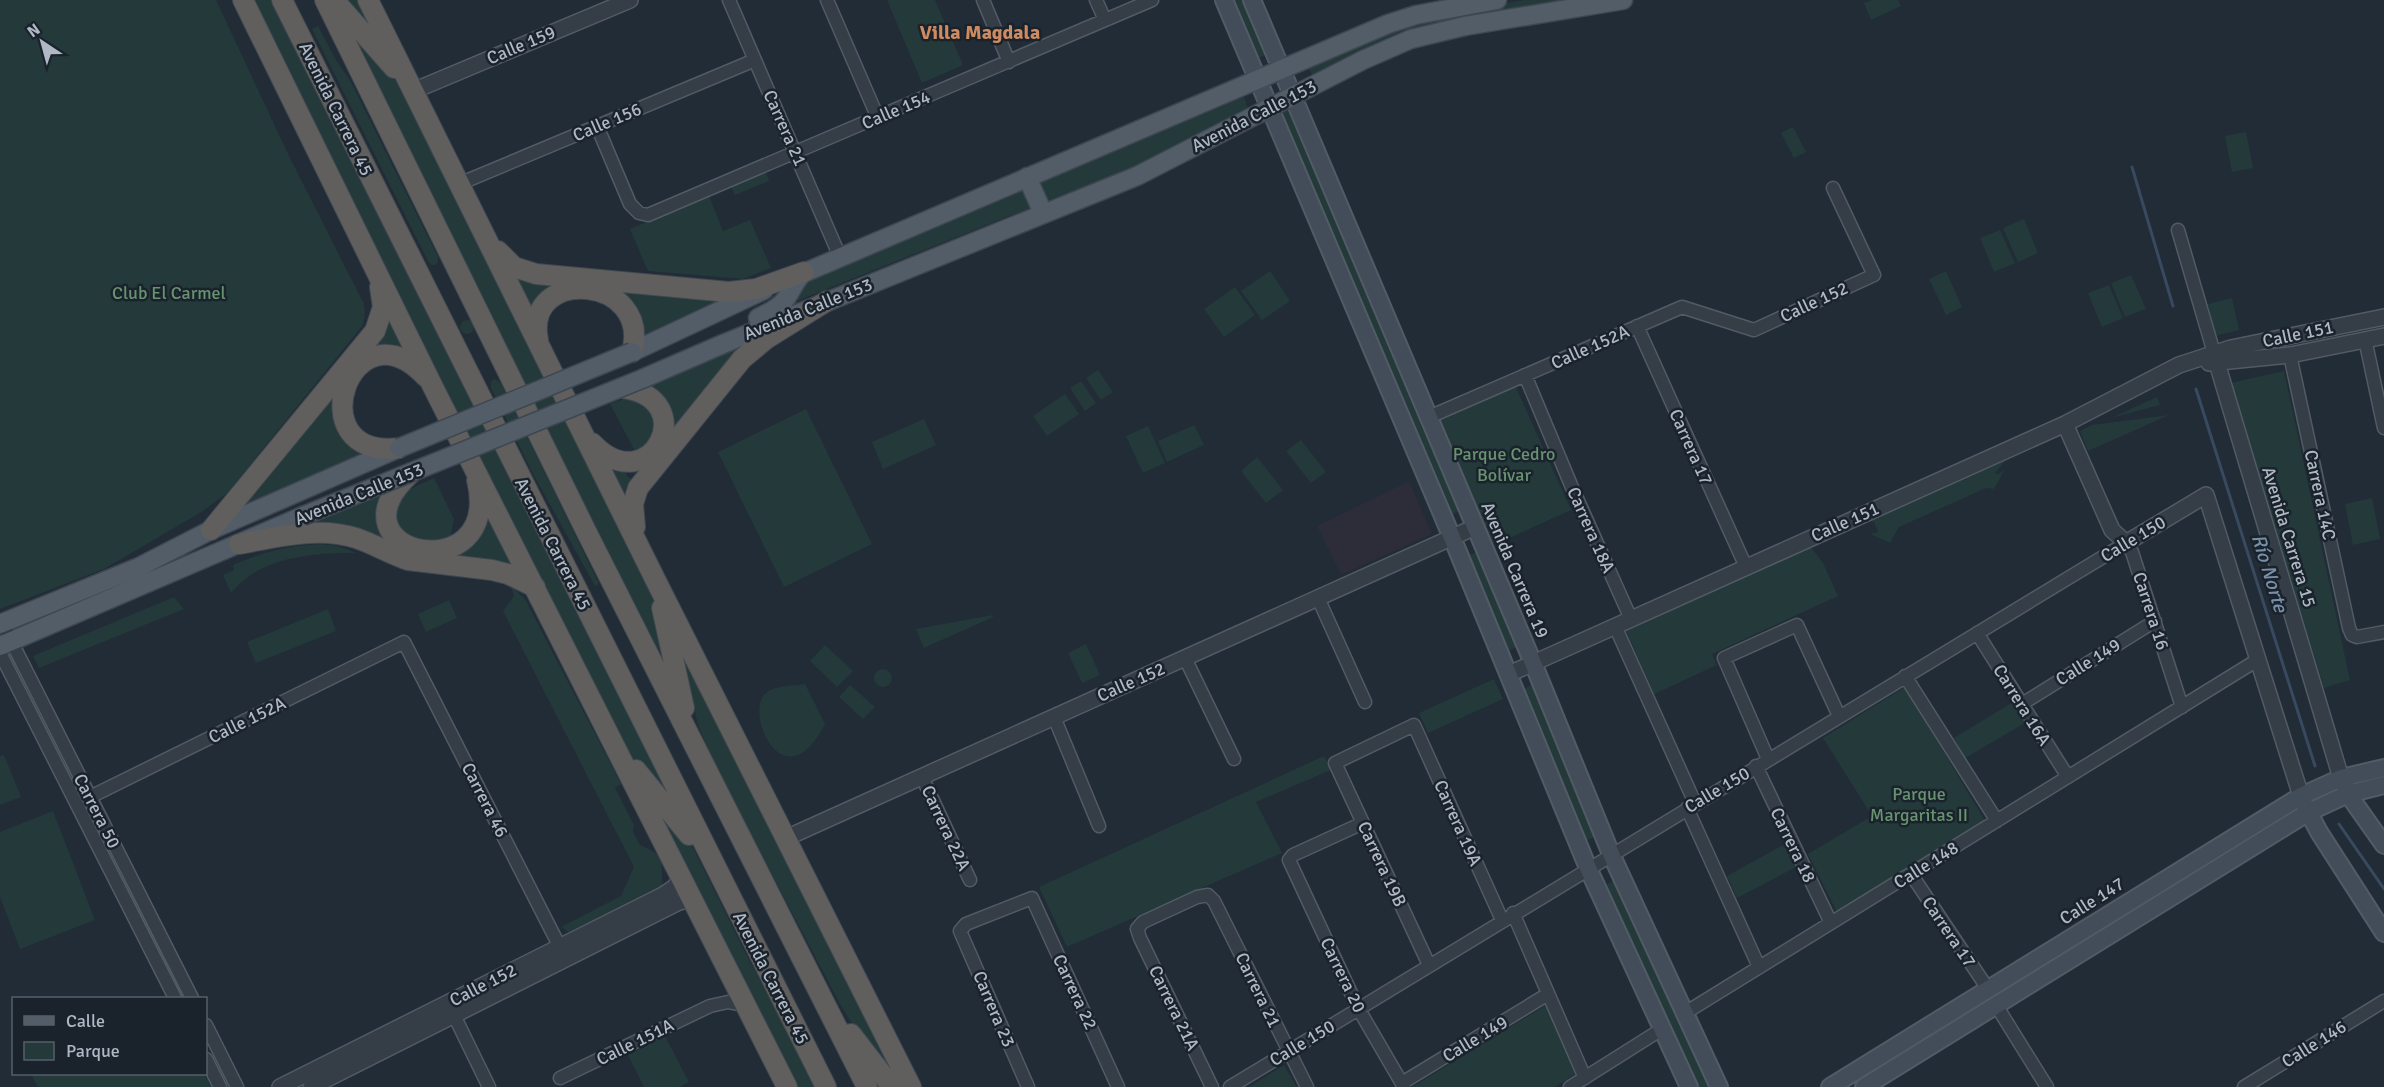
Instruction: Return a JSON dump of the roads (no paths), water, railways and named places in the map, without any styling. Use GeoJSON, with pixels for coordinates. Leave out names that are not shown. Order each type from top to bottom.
{"type":"FeatureCollection","features":[{"type":"Feature","properties":{"kind":"highway","name":"Avenida Carrera 45"},"geometry":{"type":"LineString","coordinates":[[243,0],[434,389],[787,1087]]}},
{"type":"Feature","properties":{"kind":"highway","name":"Avenida Carrera 45"},"geometry":{"type":"LineString","coordinates":[[282,0],[826,1087]]}},
{"type":"Feature","properties":{"kind":"highway","name":"Avenida Carrera 45"},"geometry":{"type":"LineString","coordinates":[[325,0],[581,521],[867,1087]]}},
{"type":"Feature","properties":{"kind":"highway"},"geometry":{"type":"LineString","coordinates":[[334,0],[413,91]]}},
{"type":"Feature","properties":{"kind":"highway"},"geometry":{"type":"LineString","coordinates":[[368,0],[656,581],[911,1087]]}},
{"type":"Feature","properties":{"kind":"highway"},"geometry":{"type":"LineString","coordinates":[[481,229],[505,260],[514,267],[536,274],[737,292],[756,289],[804,272]]}},
{"type":"Feature","properties":{"kind":"highway"},"geometry":{"type":"LineString","coordinates":[[211,530],[375,331],[383,307],[372,261]]}},
{"type":"Feature","properties":{"kind":"highway"},"geometry":{"type":"LineString","coordinates":[[539,343],[537,333],[541,312],[553,296],[570,288],[595,289],[609,294],[620,304],[632,323],[635,336],[632,352]]}},
{"type":"Feature","properties":{"kind":"highway"},"geometry":{"type":"LineString","coordinates":[[636,539],[633,498],[641,482],[742,359],[766,339],[827,301]]}},
{"type":"Feature","properties":{"kind":"highway"},"geometry":{"type":"LineString","coordinates":[[399,448],[371,447],[355,437],[345,421],[341,401],[346,382],[366,361],[385,355],[406,360],[416,366],[434,389]]}},
{"type":"Feature","properties":{"kind":"highway"},"geometry":{"type":"LineString","coordinates":[[583,434],[601,452],[617,461],[631,462],[640,459],[650,454],[658,446],[663,435],[664,423],[661,412],[648,395],[635,389],[622,388]]}},
{"type":"Feature","properties":{"kind":"highway"},"geometry":{"type":"LineString","coordinates":[[411,473],[389,498],[387,509],[390,529],[395,536],[411,548],[426,552],[442,550],[466,536],[478,515],[479,490],[471,460]]}},
{"type":"Feature","properties":{"kind":"highway"},"geometry":{"type":"LineString","coordinates":[[239,544],[298,534],[340,534],[371,543],[408,560],[492,570],[508,574],[535,587]]}},
{"type":"Feature","properties":{"kind":"highway"},"geometry":{"type":"LineString","coordinates":[[656,581],[691,737]]}},
{"type":"Feature","properties":{"kind":"highway"},"geometry":{"type":"LineString","coordinates":[[613,742],[714,866]]}},
{"type":"Feature","properties":{"kind":"highway"},"geometry":{"type":"LineString","coordinates":[[817,986],[892,1087]]}},
{"type":"Feature","properties":{"kind":"main road"},"geometry":{"type":"LineString","coordinates":[[1224,0],[1452,537],[1588,868],[1689,1087]]}},
{"type":"Feature","properties":{"kind":"main road","name":"Avenida Carrera 19"},"geometry":{"type":"LineString","coordinates":[[1252,0],[1533,663],[1611,854],[1719,1087]]}},
{"type":"Feature","properties":{"kind":"main road","name":"Avenida Calle 153"},"geometry":{"type":"LineString","coordinates":[[4,647],[239,544],[399,448],[632,352],[840,256],[1405,18],[1497,0]]}},
{"type":"Feature","properties":{"kind":"main road","name":"Avenida Calle 153"},"geometry":{"type":"LineString","coordinates":[[139,567],[180,564],[299,506],[633,374],[827,301],[1146,171],[1371,56],[1424,35],[1485,22],[1623,0]]}},
{"type":"Feature","properties":{"kind":"main road"},"geometry":{"type":"LineString","coordinates":[[1027,177],[1043,213]]}},
{"type":"Feature","properties":{"kind":"main road","name":"Avenida Calle 153"},"geometry":{"type":"LineString","coordinates":[[1,624],[139,567],[211,530],[411,473],[622,388],[721,340],[778,307],[804,272]]}},
{"type":"Feature","properties":{"kind":"main road","name":"Calle 147"},"geometry":{"type":"LineString","coordinates":[[1830,1087],[2301,796],[2341,778],[2384,768]]}},
{"type":"Feature","properties":{"kind":"main road","name":"Avenida Carrera 15"},"geometry":{"type":"LineString","coordinates":[[2341,778],[2348,794],[2384,844]]}},
{"type":"Feature","properties":{"kind":"main road","name":"Calle 147"},"geometry":{"type":"LineString","coordinates":[[1864,1087],[2307,813],[2348,794],[2384,785]]}},
{"type":"Feature","properties":{"kind":"main road"},"geometry":{"type":"LineString","coordinates":[[2301,796],[2307,813],[2384,933]]}},
{"type":"Feature","properties":{"kind":"street","name":"Calle 159"},"geometry":{"type":"LineString","coordinates":[[413,91],[610,4],[630,0]]}},
{"type":"Feature","properties":{"kind":"street","name":"Carrera 21"},"geometry":{"type":"LineString","coordinates":[[729,0],[840,256]]}},
{"type":"Feature","properties":{"kind":"street"},"geometry":{"type":"LineString","coordinates":[[827,0],[878,118]]}},
{"type":"Feature","properties":{"kind":"street"},"geometry":{"type":"LineString","coordinates":[[983,0],[1009,62]]}},
{"type":"Feature","properties":{"kind":"street"},"geometry":{"type":"LineString","coordinates":[[1096,0],[1105,20]]}},
{"type":"Feature","properties":{"kind":"street","name":"Calle 154"},"geometry":{"type":"LineString","coordinates":[[597,126],[630,204],[639,213],[648,215],[796,154],[1152,0]]}},
{"type":"Feature","properties":{"kind":"street","name":"Calle 156"},"geometry":{"type":"LineString","coordinates":[[459,184],[755,60]]}},
{"type":"Feature","properties":{"kind":"street","name":"Calle 152"},"geometry":{"type":"LineString","coordinates":[[1754,330],[1874,275],[1833,188]]}},
{"type":"Feature","properties":{"kind":"street","name":"Avenida Carrera 15"},"geometry":{"type":"LineString","coordinates":[[2178,230],[2341,778]]}},
{"type":"Feature","properties":{"kind":"street","name":"Calle 152A"},"geometry":{"type":"LineString","coordinates":[[1429,417],[1682,306],[1754,330]]}},
{"type":"Feature","properties":{"kind":"street","name":"Calle 151"},"geometry":{"type":"LineString","coordinates":[[1509,674],[2065,424],[2179,365],[2384,317]]}},
{"type":"Feature","properties":{"kind":"street","name":"Carrera 17"},"geometry":{"type":"LineString","coordinates":[[1637,326],[1746,567]]}},
{"type":"Feature","properties":{"kind":"street","name":"Calle 151"},"geometry":{"type":"LineString","coordinates":[[2216,358],[2290,355],[2384,336]]}},
{"type":"Feature","properties":{"kind":"street"},"geometry":{"type":"LineString","coordinates":[[2365,339],[2384,428]]}},
{"type":"Feature","properties":{"kind":"street","name":"Carrera 14C"},"geometry":{"type":"LineString","coordinates":[[2290,355],[2352,635],[2357,637],[2384,632]]}},
{"type":"Feature","properties":{"kind":"street","name":"Carrera 18A"},"geometry":{"type":"LineString","coordinates":[[1525,375],[1631,619]]}},
{"type":"Feature","properties":{"kind":"street","name":"Carrera 16"},"geometry":{"type":"LineString","coordinates":[[2065,424],[2112,530],[2132,552],[2182,706]]}},
{"type":"Feature","properties":{"kind":"street","name":"Calle 150"},"geometry":{"type":"LineString","coordinates":[[1230,1087],[1513,913],[2206,495],[2259,659]]}},
{"type":"Feature","properties":{"kind":"street","name":"Calle 152"},"geometry":{"type":"LineString","coordinates":[[786,838],[1475,527]]}},
{"type":"Feature","properties":{"kind":"street"},"geometry":{"type":"LineString","coordinates":[[1318,598],[1365,702]]}},
{"type":"Feature","properties":{"kind":"street","name":"Calle 149"},"geometry":{"type":"LineString","coordinates":[[2022,704],[2155,621]]}},
{"type":"Feature","properties":{"kind":"street","name":"Carrera 50"},"geometry":{"type":"LineString","coordinates":[[1,624],[4,647],[174,997]]}},
{"type":"Feature","properties":{"kind":"street"},"geometry":{"type":"LineString","coordinates":[[1768,759],[1724,658],[1797,625],[1839,716]]}},
{"type":"Feature","properties":{"kind":"street"},"geometry":{"type":"LineString","coordinates":[[1615,626],[1759,967]]}},
{"type":"Feature","properties":{"kind":"street","name":"Carrera 16A"},"geometry":{"type":"LineString","coordinates":[[1977,633],[2068,777]]}},
{"type":"Feature","properties":{"kind":"street","name":"Calle 152A"},"geometry":{"type":"LineString","coordinates":[[90,797],[404,642]]}},
{"type":"Feature","properties":{"kind":"street","name":"Carrera 46"},"geometry":{"type":"LineString","coordinates":[[404,642],[563,953]]}},
{"type":"Feature","properties":{"kind":"street","name":"Carrera 50"},"geometry":{"type":"LineString","coordinates":[[4,647],[90,797],[191,997]]}},
{"type":"Feature","properties":{"kind":"street"},"geometry":{"type":"LineString","coordinates":[[1185,658],[1234,759]]}},
{"type":"Feature","properties":{"kind":"street"},"geometry":{"type":"LineString","coordinates":[[2259,659],[2301,796]]}},
{"type":"Feature","properties":{"kind":"street","name":"Calle 148"},"geometry":{"type":"LineString","coordinates":[[1684,1013],[2259,659]]}},
{"type":"Feature","properties":{"kind":"street"},"geometry":{"type":"LineString","coordinates":[[1905,676],[1997,821]]}},
{"type":"Feature","properties":{"kind":"street"},"geometry":{"type":"LineString","coordinates":[[1054,717],[1099,826]]}},
{"type":"Feature","properties":{"kind":"street","name":"Carrera 19A"},"geometry":{"type":"LineString","coordinates":[[1335,763],[1414,725],[1502,920]]}},
{"type":"Feature","properties":{"kind":"street","name":"Carrera 19B"},"geometry":{"type":"LineString","coordinates":[[1335,763],[1429,965]]}},
{"type":"Feature","properties":{"kind":"street","name":"Carrera 18"},"geometry":{"type":"LineString","coordinates":[[1756,766],[1831,923]]}},
{"type":"Feature","properties":{"kind":"street","name":"Carrera 22A"},"geometry":{"type":"LineString","coordinates":[[922,777],[970,880]]}},
{"type":"Feature","properties":{"kind":"street","name":"Carrera 20"},"geometry":{"type":"LineString","coordinates":[[1363,823],[1293,855],[1289,860],[1358,1008],[1403,1085]]}},
{"type":"Feature","properties":{"kind":"street","name":"Carrera 17"},"geometry":{"type":"LineString","coordinates":[[1911,874],[1988,989]]}},
{"type":"Feature","properties":{"kind":"street","name":"Calle 152"},"geometry":{"type":"LineString","coordinates":[[563,953],[663,895],[675,887],[681,877]]}},
{"type":"Feature","properties":{"kind":"street","name":"Carrera 21"},"geometry":{"type":"LineString","coordinates":[[1208,895],[1214,902],[1307,1087]]}},
{"type":"Feature","properties":{"kind":"street","name":"Carrera 21A"},"geometry":{"type":"LineString","coordinates":[[1208,895],[1197,897],[1143,922],[1137,929],[1212,1087]]}},
{"type":"Feature","properties":{"kind":"street","name":"Calle 152"},"geometry":{"type":"LineString","coordinates":[[280,1087],[451,1009],[563,953],[692,898]]}},
{"type":"Feature","properties":{"kind":"street","name":"Carrera 23"},"geometry":{"type":"LineString","coordinates":[[1028,1087],[960,931],[966,924],[1032,898]]}},
{"type":"Feature","properties":{"kind":"street","name":"Carrera 22"},"geometry":{"type":"LineString","coordinates":[[1032,898],[1118,1087]]}},
{"type":"Feature","properties":{"kind":"street"},"geometry":{"type":"LineString","coordinates":[[1513,913],[1585,1078]]}},
{"type":"Feature","properties":{"kind":"street","name":"Calle 151A"},"geometry":{"type":"LineString","coordinates":[[710,1006],[725,990],[729,982],[729,973]]}},
{"type":"Feature","properties":{"kind":"street","name":"Calle 149"},"geometry":{"type":"LineString","coordinates":[[1403,1085],[1548,994]]}},
{"type":"Feature","properties":{"kind":"street","name":"Calle 146"},"geometry":{"type":"LineString","coordinates":[[2244,1087],[2384,1001]]}},
{"type":"Feature","properties":{"kind":"street","name":"Calle 151A"},"geometry":{"type":"LineString","coordinates":[[561,1078],[710,1006],[728,1002],[745,1005]]}},
{"type":"Feature","properties":{"kind":"street"},"geometry":{"type":"LineString","coordinates":[[1995,1005],[2047,1087]]}},
{"type":"Feature","properties":{"kind":"street"},"geometry":{"type":"LineString","coordinates":[[451,1009],[489,1087]]}},
{"type":"Feature","properties":{"kind":"street","name":"Calle 152"},"geometry":{"type":"LineString","coordinates":[[311,1087],[451,1009]]}},
{"type":"Feature","properties":{"kind":"street"},"geometry":{"type":"LineString","coordinates":[[207,1027],[237,1087]]}},
{"type":"Feature","properties":{"kind":"street"},"geometry":{"type":"LineString","coordinates":[[1570,1087],[1662,1029]]}},
{"type":"Feature","properties":{"kind":"street"},"geometry":{"type":"LineString","coordinates":[[207,1061],[219,1087]]}},
{"type":"Feature","properties":{"kind":"waterway","name":"Río Norte"},"geometry":{"type":"LineString","coordinates":[[2132,167],[2173,306]]}},
{"type":"Feature","properties":{"kind":"waterway","name":"Río Norte"},"geometry":{"type":"LineString","coordinates":[[2196,389],[2315,766]]}},
{"type":"Feature","properties":{"kind":"waterway","name":"Río Norte"},"geometry":{"type":"LineString","coordinates":[[2339,824],[2384,889]]}},
{"type":"Feature","properties":{"kind":"district","name":"Villa Magdala"},"geometry":{"type":"Point","coordinates":[980,32]}},
{"type":"Feature","properties":{"kind":"park label","name":"Club El Carmel"},"geometry":{"type":"Point","coordinates":[169,293]}},
{"type":"Feature","properties":{"kind":"park label","name":"Parque Cedro Bolívar"},"geometry":{"type":"Point","coordinates":[1504,464]}},
{"type":"Feature","properties":{"kind":"park label","name":"Parque Margaritas II"},"geometry":{"type":"Point","coordinates":[1919,804]}}]}
